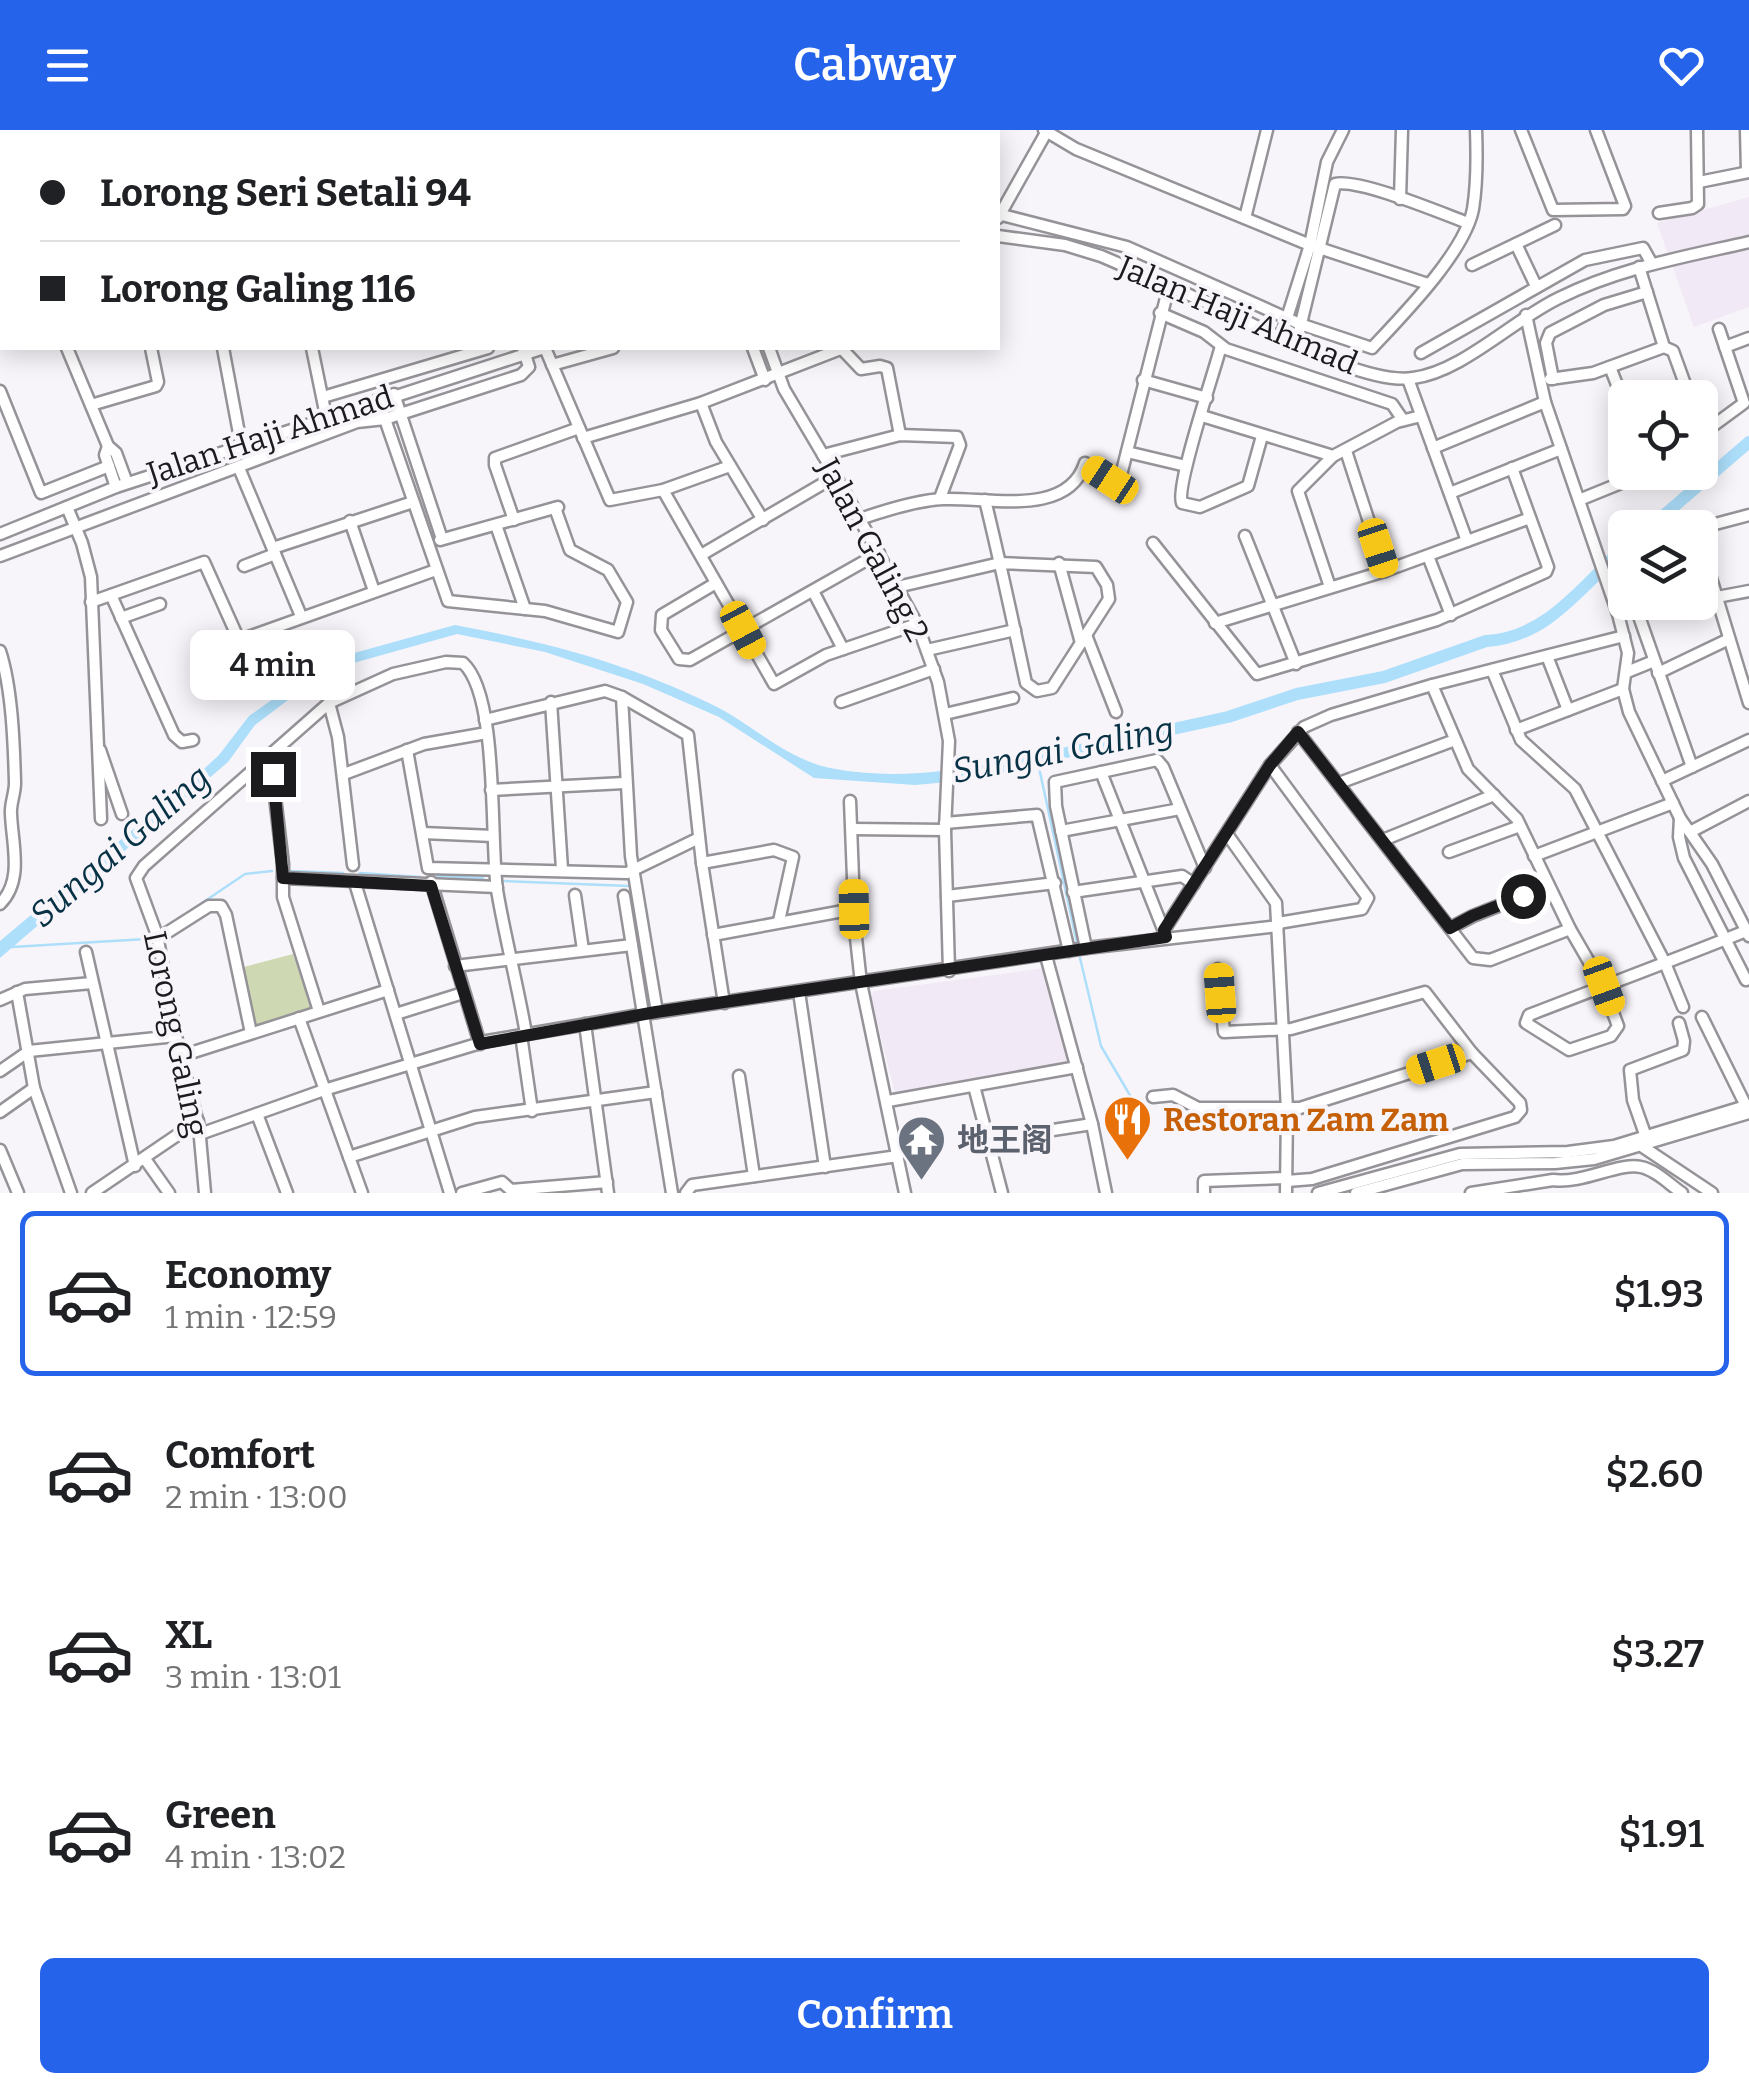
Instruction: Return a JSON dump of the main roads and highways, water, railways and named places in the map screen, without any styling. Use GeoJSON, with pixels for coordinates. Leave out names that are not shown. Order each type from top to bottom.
{"type":"FeatureCollection","features":[{"type":"Feature","properties":{"kind":"water"},"geometry":{"type":"Polygon","coordinates":[[[455,625],[554,647],[646,676],[724,711],[798,757],[830,768],[873,773],[958,769],[1169,728],[1145,740],[970,780],[915,785],[814,778],[719,717],[643,684],[545,652],[457,634],[350,664],[292,697],[255,725],[228,762],[0,958],[0,941],[193,779],[219,755],[249,716],[347,655],[455,625]]]}},
{"type":"Feature","properties":{"kind":"waterway","name":"Sungai Galing"},"geometry":{"type":"LineString","coordinates":[[1670,510],[1749,442]]}},
{"type":"Feature","properties":{"kind":"waterway","name":"Sungai Galing"},"geometry":{"type":"LineString","coordinates":[[1155,733],[1228,717],[1297,694],[1384,677],[1486,641],[1508,638],[1546,620],[1608,563]]}},
{"type":"Feature","properties":{"kind":"waterway"},"geometry":{"type":"LineString","coordinates":[[1038,763],[1077,943]]}},
{"type":"Feature","properties":{"kind":"waterway"},"geometry":{"type":"LineString","coordinates":[[162,930],[245,874],[272,871]]}},
{"type":"Feature","properties":{"kind":"waterway"},"geometry":{"type":"LineString","coordinates":[[291,871],[343,873]]}},
{"type":"Feature","properties":{"kind":"waterway"},"geometry":{"type":"LineString","coordinates":[[360,873],[420,877]]}},
{"type":"Feature","properties":{"kind":"waterway"},"geometry":{"type":"LineString","coordinates":[[437,876],[483,878]]}},
{"type":"Feature","properties":{"kind":"waterway"},"geometry":{"type":"LineString","coordinates":[[504,881],[629,886]]}},
{"type":"Feature","properties":{"kind":"waterway"},"geometry":{"type":"LineString","coordinates":[[12,947],[146,939]]}},
{"type":"Feature","properties":{"kind":"waterway"},"geometry":{"type":"LineString","coordinates":[[1080,958],[1101,1046],[1148,1126]]}},
{"type":"Feature","properties":{"kind":"place","name":"Restoran Zam Zam"},"geometry":{"type":"Point","coordinates":[1128,1162]}},
{"type":"Feature","properties":{"kind":"place","name":"地王阁"},"geometry":{"type":"Point","coordinates":[922,1182]}}]}
